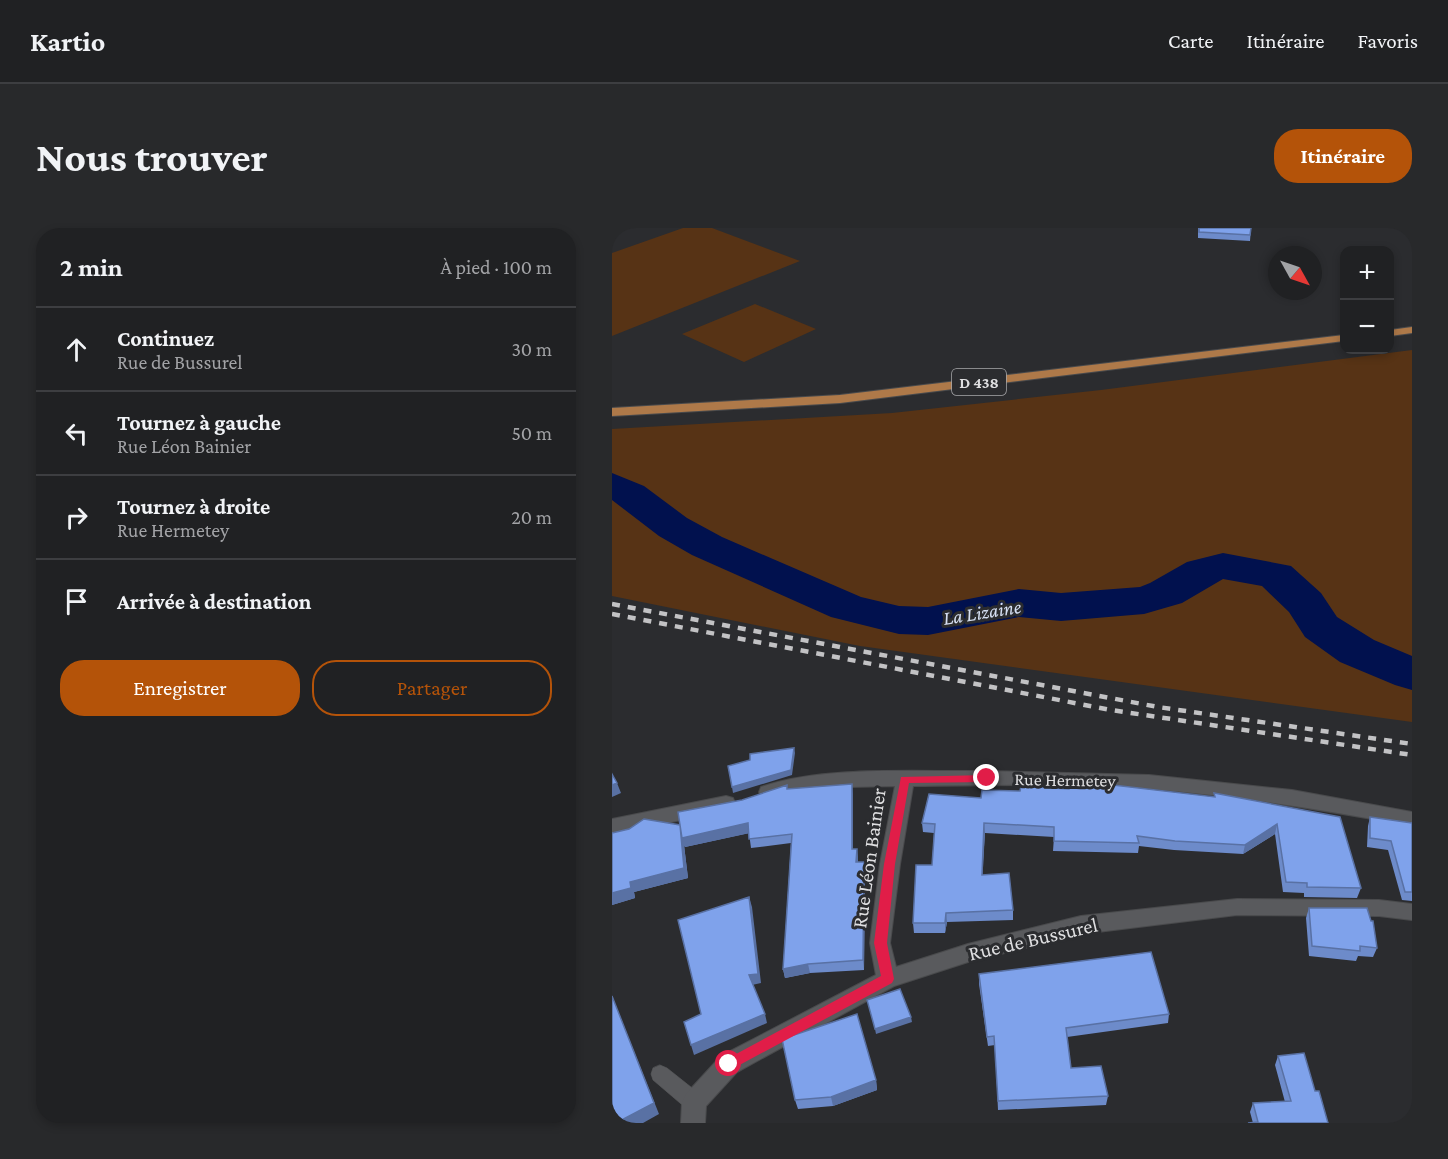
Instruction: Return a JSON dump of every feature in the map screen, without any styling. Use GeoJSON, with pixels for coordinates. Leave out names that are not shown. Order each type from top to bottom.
{"type":"FeatureCollection","features":[{"type":"Feature","properties":{"kind":"main road"},"geometry":{"type":"LineString","coordinates":[[1394,332],[1412,330]]}},
{"type":"Feature","properties":{"kind":"main road","name":"D 438"},"geometry":{"type":"LineString","coordinates":[[612,412],[840,399],[1340,338]]}},
{"type":"Feature","properties":{"kind":"street","name":"Rue Hermetey"},"geometry":{"type":"LineString","coordinates":[[612,826],[749,798],[788,785],[905,780],[1149,782],[1292,797],[1412,819]]}},
{"type":"Feature","properties":{"kind":"street","name":"Rue Léon Bainier"},"geometry":{"type":"LineString","coordinates":[[888,979],[880,943],[890,864],[905,780]]}},
{"type":"Feature","properties":{"kind":"street","name":"Rue de Bussurel"},"geometry":{"type":"LineString","coordinates":[[694,1113],[729,1064],[888,979],[968,953],[1082,925],[1237,907],[1379,908],[1412,912]]}},
{"type":"Feature","properties":{"kind":"lane","name":"Rue de Bussurel"},"geometry":{"type":"LineString","coordinates":[[660,1074],[694,1113]]}},
{"type":"Feature","properties":{"kind":"shaded area"},"geometry":{"type":"Polygon","coordinates":[[[683,228],[712,228],[800,261],[612,336],[612,253],[683,228]]]}},
{"type":"Feature","properties":{"kind":"shaded area"},"geometry":{"type":"Polygon","coordinates":[[[755,304],[816,329],[744,362],[682,334],[755,304]]]}},
{"type":"Feature","properties":{"kind":"shaded area"},"geometry":{"type":"Polygon","coordinates":[[[1412,350],[1412,722],[860,646],[612,596],[612,429],[892,413],[1101,390],[1412,350]]]}},
{"type":"Feature","properties":{"kind":"building"},"geometry":{"type":"Polygon","coordinates":[[[1199,228],[1251,228],[1250,235],[1199,232],[1199,228]]]}},
{"type":"Feature","properties":{"kind":"building"},"geometry":{"type":"Polygon","coordinates":[[[794,748],[791,770],[732,787],[728,766],[750,760],[750,754],[794,748]]]}},
{"type":"Feature","properties":{"kind":"building"},"geometry":{"type":"Polygon","coordinates":[[[612,774],[617,783],[612,785],[612,774]]]}},
{"type":"Feature","properties":{"kind":"building"},"geometry":{"type":"Polygon","coordinates":[[[1070,780],[1215,797],[1214,793],[1340,817],[1361,888],[1307,887],[1307,883],[1286,882],[1277,824],[1245,845],[1175,841],[1137,836],[1139,843],[1054,841],[1054,827],[984,823],[982,875],[1009,873],[1013,910],[946,913],[945,923],[913,923],[916,865],[932,865],[935,824],[922,823],[929,794],[981,798],[982,790],[1020,791],[1021,786],[1069,789],[1070,780]]]}},
{"type":"Feature","properties":{"kind":"building"},"geometry":{"type":"Polygon","coordinates":[[[852,784],[852,849],[857,849],[856,862],[864,862],[863,960],[808,964],[783,969],[792,834],[749,839],[748,823],[682,838],[678,812],[742,800],[787,785],[787,789],[852,784]]]}},
{"type":"Feature","properties":{"kind":"building"},"geometry":{"type":"Polygon","coordinates":[[[1370,817],[1412,823],[1412,892],[1405,892],[1391,841],[1370,838],[1370,817]]]}},
{"type":"Feature","properties":{"kind":"building"},"geometry":{"type":"Polygon","coordinates":[[[644,819],[680,825],[684,868],[630,882],[631,888],[612,893],[612,833],[629,829],[644,819]]]}},
{"type":"Feature","properties":{"kind":"building"},"geometry":{"type":"Polygon","coordinates":[[[749,897],[758,974],[749,975],[765,1014],[691,1045],[684,1022],[701,1014],[678,920],[749,897]]]}},
{"type":"Feature","properties":{"kind":"building"},"geometry":{"type":"Polygon","coordinates":[[[1309,908],[1367,908],[1371,921],[1373,921],[1377,948],[1360,946],[1360,951],[1312,946],[1309,908]]]}},
{"type":"Feature","properties":{"kind":"building"},"geometry":{"type":"Polygon","coordinates":[[[1151,952],[1169,1014],[1066,1028],[1071,1068],[1101,1066],[1108,1096],[998,1101],[994,1036],[987,1037],[979,974],[1151,952]]]}},
{"type":"Feature","properties":{"kind":"building"},"geometry":{"type":"Polygon","coordinates":[[[900,989],[911,1017],[875,1029],[867,1000],[900,989]]]}},
{"type":"Feature","properties":{"kind":"building"},"geometry":{"type":"Polygon","coordinates":[[[612,996],[654,1103],[616,1123],[612,1123],[612,996]]]}},
{"type":"Feature","properties":{"kind":"building"},"geometry":{"type":"Polygon","coordinates":[[[857,1014],[876,1080],[831,1097],[795,1100],[782,1039],[857,1014]]]}},
{"type":"Feature","properties":{"kind":"building"},"geometry":{"type":"Polygon","coordinates":[[[1304,1053],[1315,1091],[1319,1091],[1328,1123],[1248,1123],[1258,1122],[1253,1103],[1291,1101],[1278,1056],[1304,1053]]]}},
{"type":"Feature","properties":{"kind":"waterway","name":"La Lizaine"},"geometry":{"type":"LineString","coordinates":[[612,485],[630,494],[673,527],[707,546],[847,607],[899,620],[928,621],[1019,603],[1061,607],[1144,600],[1166,593],[1202,571],[1223,566],[1276,575],[1305,603],[1321,627],[1357,651],[1412,674]]}},
{"type":"Feature","properties":{"kind":"railway"},"geometry":{"type":"LineString","coordinates":[[612,604],[1158,707],[1412,744]]}},
{"type":"Feature","properties":{"kind":"railway"},"geometry":{"type":"LineString","coordinates":[[612,614],[1111,710],[1412,755]]}},
{"type":"Feature","properties":{"kind":"route"},"geometry":{"type":"LineString","coordinates":[[729,1064],[888,979],[880,943],[890,864],[905,780],[987,778]]}}]}
